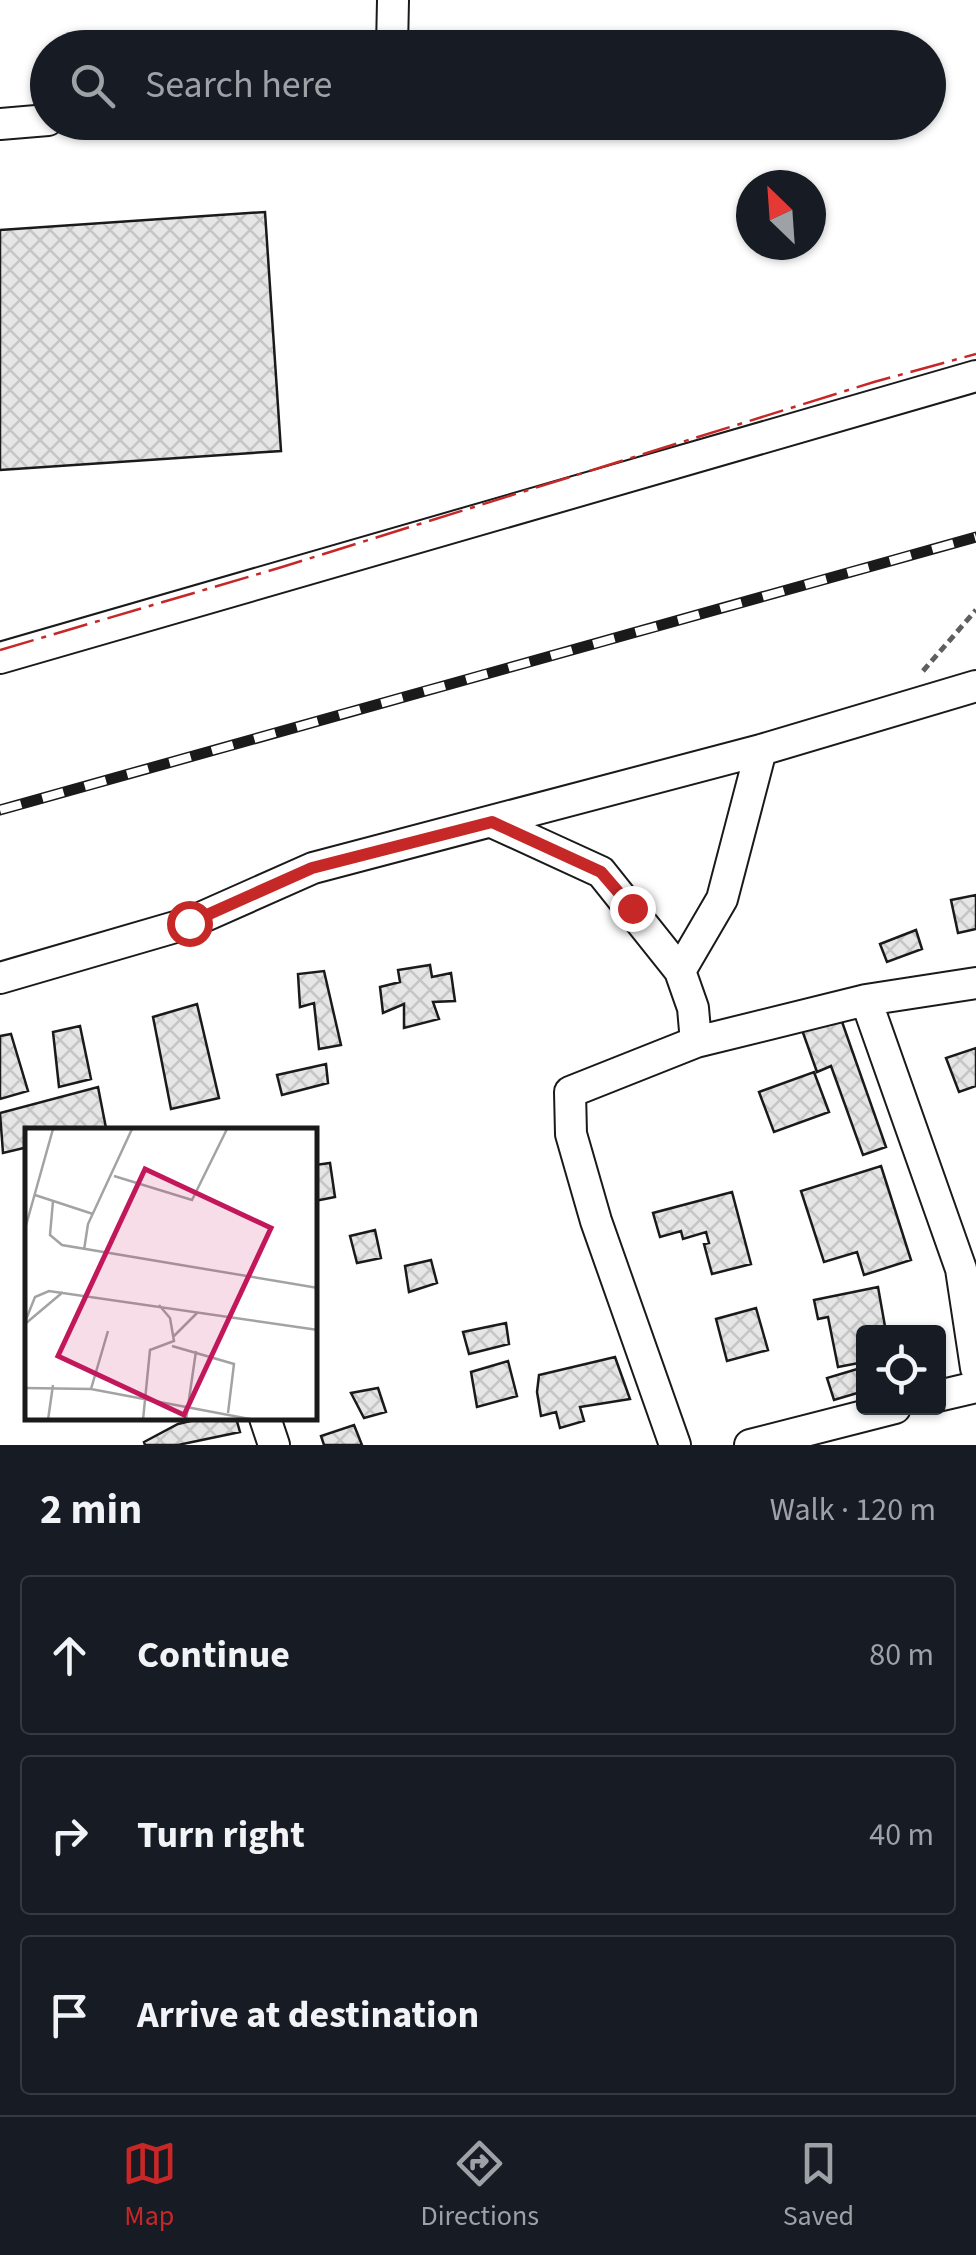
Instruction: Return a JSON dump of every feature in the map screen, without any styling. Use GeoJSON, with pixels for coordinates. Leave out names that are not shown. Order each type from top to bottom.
{"type":"FeatureCollection","features":[{"type":"Feature","properties":{"kind":"street"},"geometry":{"type":"LineString","coordinates":[[392,0],[392,30]]}},
{"type":"Feature","properties":{"kind":"street"},"geometry":{"type":"LineString","coordinates":[[0,124],[30,122]]}},
{"type":"Feature","properties":{"kind":"street"},"geometry":{"type":"LineString","coordinates":[[0,658],[976,376]]}},
{"type":"Feature","properties":{"kind":"street"},"geometry":{"type":"LineString","coordinates":[[0,978],[189,923],[312,868],[761,750],[976,686]]}},
{"type":"Feature","properties":{"kind":"street"},"geometry":{"type":"LineString","coordinates":[[680,972],[722,899],[761,750]]}},
{"type":"Feature","properties":{"kind":"street"},"geometry":{"type":"LineString","coordinates":[[492,822],[601,872],[680,972],[693,1008],[696,1042]]}},
{"type":"Feature","properties":{"kind":"street"},"geometry":{"type":"LineString","coordinates":[[676,1445],[596,1221],[570,1134],[570,1092],[696,1042],[866,1000],[976,983]]}},
{"type":"Feature","properties":{"kind":"street"},"geometry":{"type":"LineString","coordinates":[[866,1000],[960,1268],[976,1368]]}},
{"type":"Feature","properties":{"kind":"street"},"geometry":{"type":"LineString","coordinates":[[946,1394],[976,1386]]}},
{"type":"Feature","properties":{"kind":"street"},"geometry":{"type":"LineString","coordinates":[[750,1445],[868,1415]]}},
{"type":"Feature","properties":{"kind":"street"},"geometry":{"type":"LineString","coordinates":[[266,1420],[274,1445]]}},
{"type":"Feature","properties":{"kind":"path"},"geometry":{"type":"LineString","coordinates":[[889,712],[976,610]]}},
{"type":"Feature","properties":{"kind":"building"},"geometry":{"type":"Polygon","coordinates":[[[265,212],[281,451],[0,470],[0,230],[265,212]]]}},
{"type":"Feature","properties":{"kind":"building"},"geometry":{"type":"Polygon","coordinates":[[[976,895],[976,929],[958,933],[951,900],[976,895]]]}},
{"type":"Feature","properties":{"kind":"building"},"geometry":{"type":"Polygon","coordinates":[[[916,930],[922,949],[887,962],[880,944],[916,930]]]}},
{"type":"Feature","properties":{"kind":"building"},"geometry":{"type":"Polygon","coordinates":[[[430,965],[432,977],[451,973],[455,1001],[433,1002],[439,1019],[404,1028],[404,1004],[383,1013],[380,987],[400,982],[398,970],[430,965]]]}},
{"type":"Feature","properties":{"kind":"building"},"geometry":{"type":"Polygon","coordinates":[[[324,971],[341,1045],[319,1049],[314,1003],[300,1007],[298,974],[324,971]]]}},
{"type":"Feature","properties":{"kind":"building"},"geometry":{"type":"Polygon","coordinates":[[[197,1004],[219,1098],[171,1109],[153,1017],[197,1004]]]}},
{"type":"Feature","properties":{"kind":"building"},"geometry":{"type":"Polygon","coordinates":[[[840,1016],[886,1147],[863,1155],[831,1066],[817,1072],[802,1030],[840,1016]]]}},
{"type":"Feature","properties":{"kind":"building"},"geometry":{"type":"Polygon","coordinates":[[[80,1026],[91,1079],[59,1087],[53,1032],[80,1026]]]}},
{"type":"Feature","properties":{"kind":"building"},"geometry":{"type":"Polygon","coordinates":[[[11,1034],[28,1091],[0,1099],[0,1036],[11,1034]]]}},
{"type":"Feature","properties":{"kind":"building"},"geometry":{"type":"Polygon","coordinates":[[[976,1048],[976,1086],[959,1092],[946,1058],[976,1048]]]}},
{"type":"Feature","properties":{"kind":"building"},"geometry":{"type":"Polygon","coordinates":[[[326,1064],[328,1083],[282,1095],[277,1075],[326,1064]]]}},
{"type":"Feature","properties":{"kind":"building"},"geometry":{"type":"Polygon","coordinates":[[[814,1072],[829,1112],[774,1132],[759,1092],[814,1072]]]}},
{"type":"Feature","properties":{"kind":"building"},"geometry":{"type":"Polygon","coordinates":[[[98,1087],[106,1128],[25,1128],[25,1148],[3,1153],[0,1113],[98,1087]]]}},
{"type":"Feature","properties":{"kind":"building"},"geometry":{"type":"Polygon","coordinates":[[[330,1163],[335,1197],[318,1200],[318,1165],[330,1163]]]}},
{"type":"Feature","properties":{"kind":"building"},"geometry":{"type":"Polygon","coordinates":[[[881,1166],[911,1260],[864,1275],[857,1252],[824,1262],[801,1191],[881,1166]]]}},
{"type":"Feature","properties":{"kind":"building"},"geometry":{"type":"Polygon","coordinates":[[[732,1192],[751,1264],[712,1274],[704,1244],[709,1243],[706,1232],[683,1239],[681,1231],[660,1237],[653,1213],[732,1192]]]}},
{"type":"Feature","properties":{"kind":"building"},"geometry":{"type":"Polygon","coordinates":[[[375,1230],[381,1258],[357,1263],[350,1236],[375,1230]]]}},
{"type":"Feature","properties":{"kind":"building"},"geometry":{"type":"Polygon","coordinates":[[[431,1260],[437,1283],[409,1292],[405,1266],[431,1260]]]}},
{"type":"Feature","properties":{"kind":"building"},"geometry":{"type":"Polygon","coordinates":[[[878,1287],[885,1325],[856,1325],[856,1364],[838,1367],[828,1317],[818,1319],[814,1300],[878,1287]]]}},
{"type":"Feature","properties":{"kind":"building"},"geometry":{"type":"Polygon","coordinates":[[[756,1308],[768,1350],[727,1361],[716,1319],[756,1308]]]}},
{"type":"Feature","properties":{"kind":"building"},"geometry":{"type":"Polygon","coordinates":[[[506,1323],[509,1344],[469,1354],[463,1332],[506,1323]]]}},
{"type":"Feature","properties":{"kind":"building"},"geometry":{"type":"Polygon","coordinates":[[[615,1357],[630,1399],[580,1407],[584,1421],[560,1428],[556,1412],[541,1416],[539,1375],[615,1357]]]}},
{"type":"Feature","properties":{"kind":"building"},"geometry":{"type":"Polygon","coordinates":[[[508,1361],[517,1396],[477,1407],[471,1372],[508,1361]]]}},
{"type":"Feature","properties":{"kind":"building"},"geometry":{"type":"Polygon","coordinates":[[[856,1369],[856,1393],[834,1400],[827,1378],[856,1369]]]}},
{"type":"Feature","properties":{"kind":"building"},"geometry":{"type":"Polygon","coordinates":[[[378,1388],[386,1412],[364,1418],[351,1393],[378,1388]]]}},
{"type":"Feature","properties":{"kind":"building"},"geometry":{"type":"Polygon","coordinates":[[[237,1420],[240,1432],[178,1445],[145,1445],[144,1442],[178,1424],[237,1420]]]}},
{"type":"Feature","properties":{"kind":"building"},"geometry":{"type":"Polygon","coordinates":[[[354,1425],[362,1445],[324,1445],[321,1436],[354,1425]]]}},
{"type":"Feature","properties":{"kind":"railway"},"geometry":{"type":"LineString","coordinates":[[0,810],[976,537]]}},
{"type":"Feature","properties":{"kind":"power"},"geometry":{"type":"LineString","coordinates":[[0,650],[976,354]]}},
{"type":"Feature","properties":{"kind":"route"},"geometry":{"type":"LineString","coordinates":[[189,923],[312,868],[492,822],[601,872],[632,908]]}}]}
